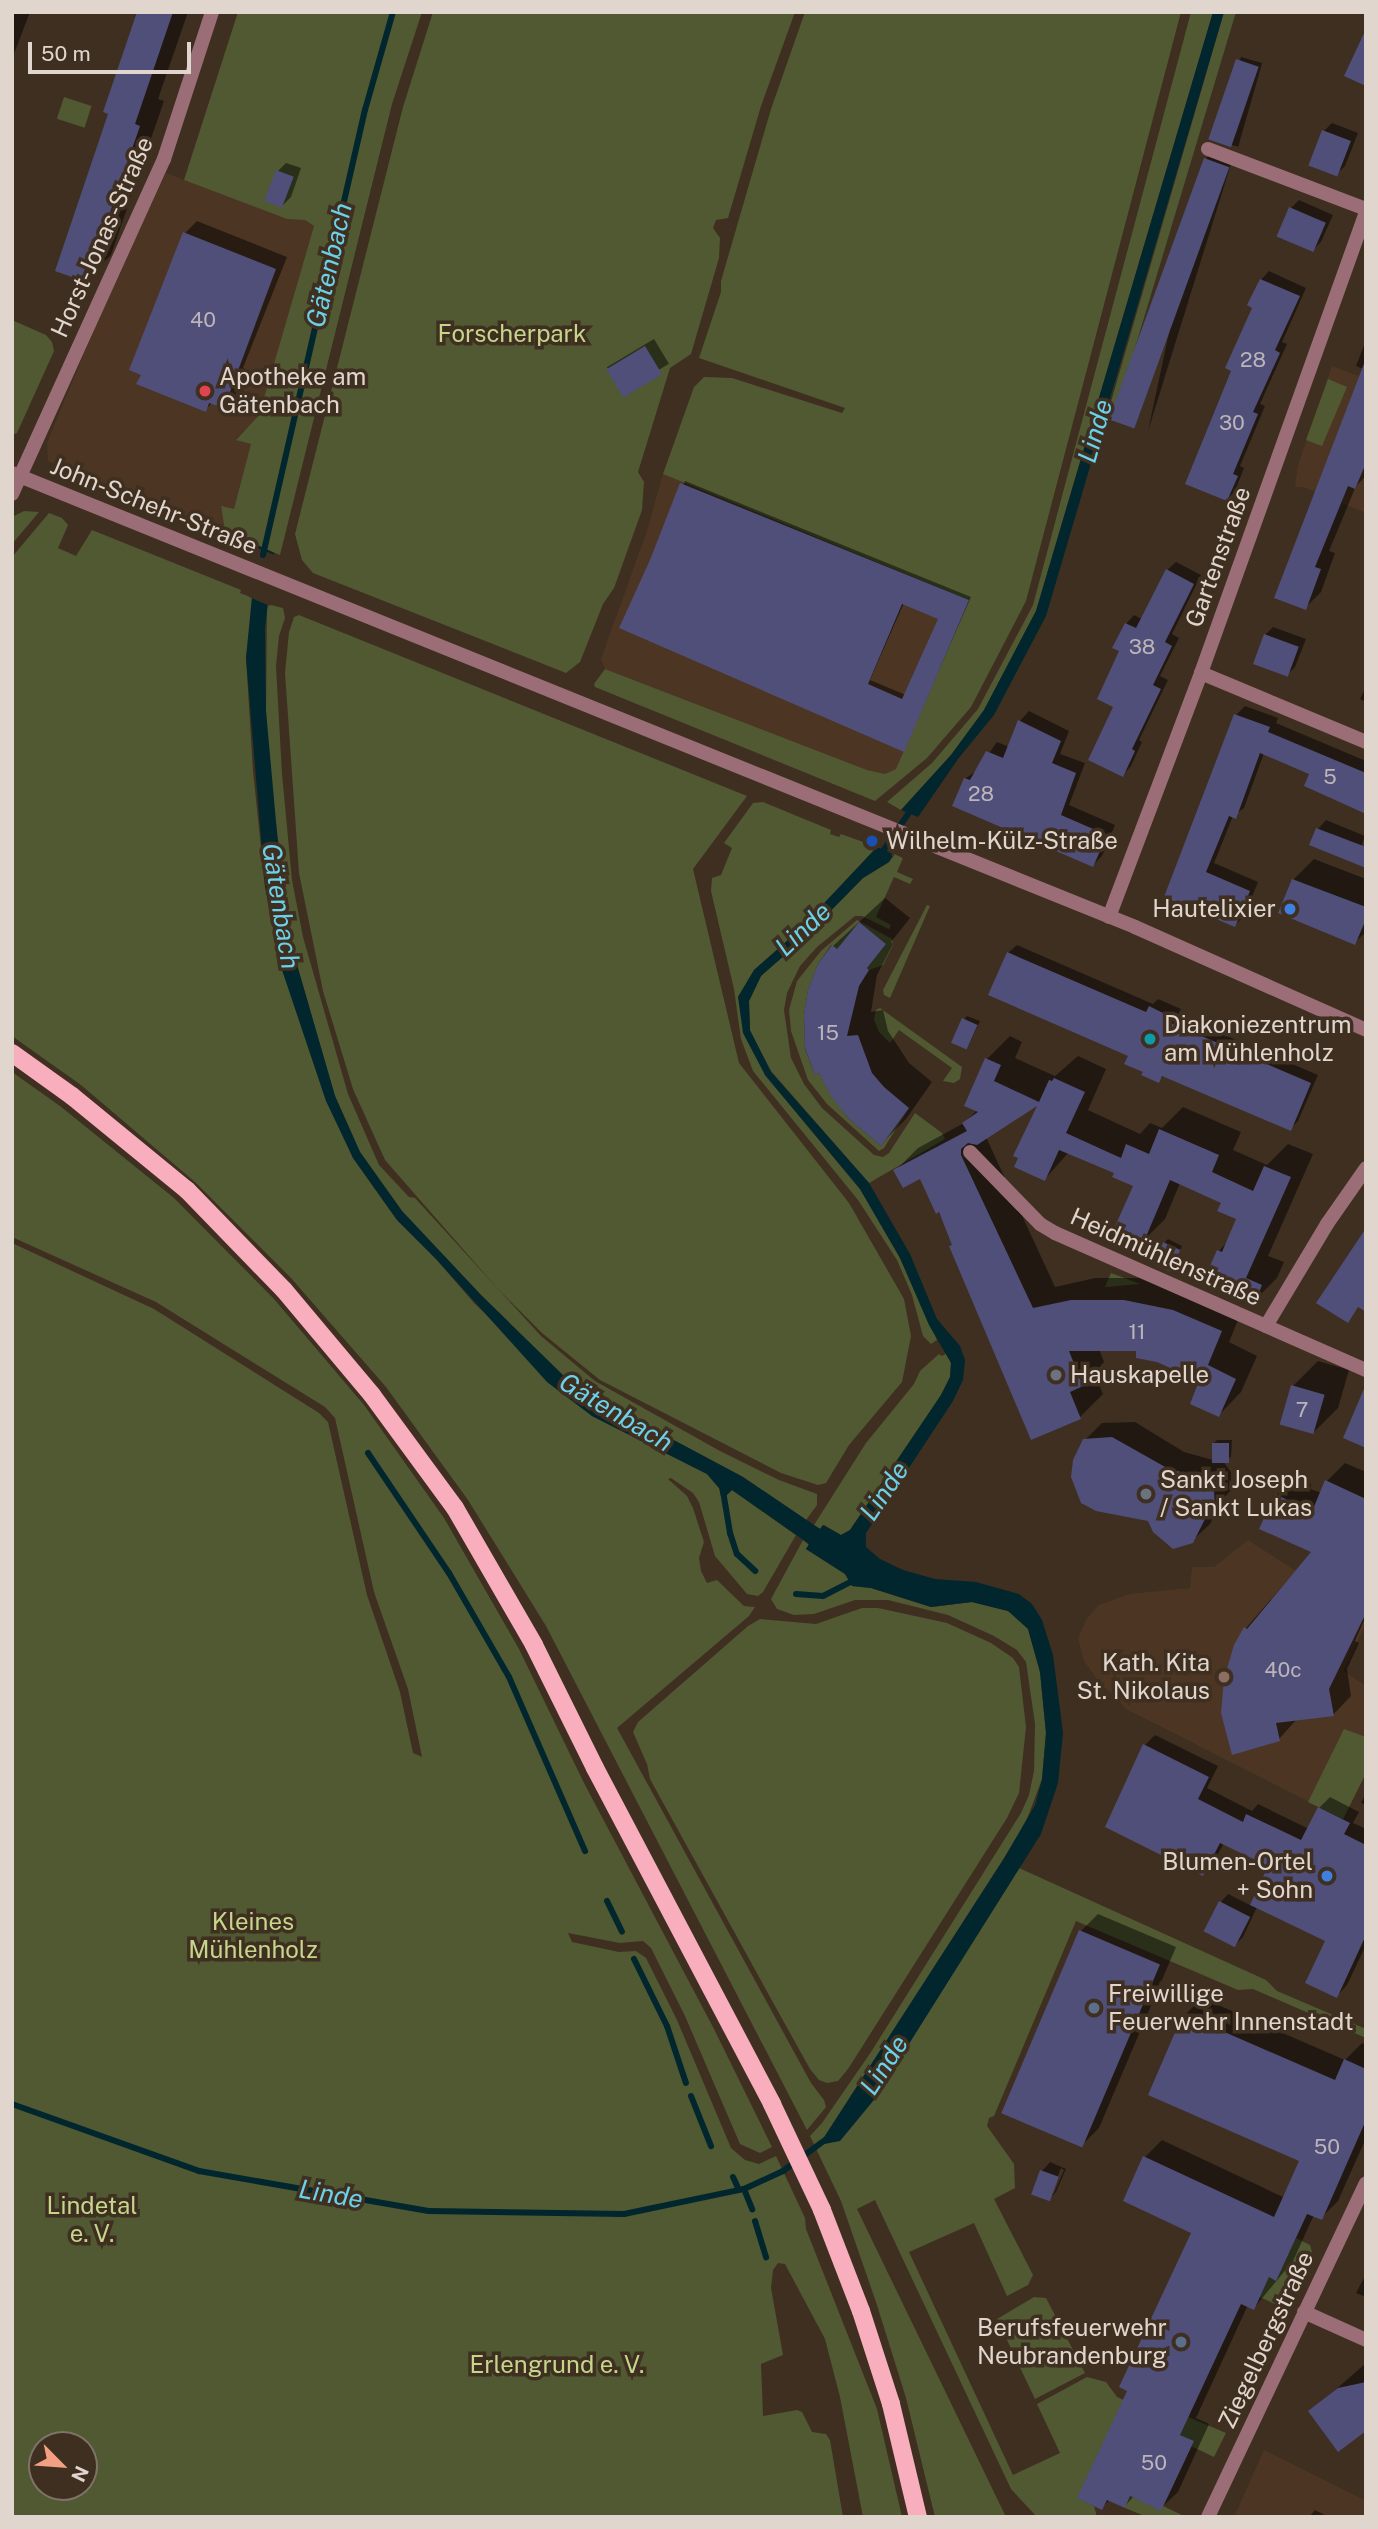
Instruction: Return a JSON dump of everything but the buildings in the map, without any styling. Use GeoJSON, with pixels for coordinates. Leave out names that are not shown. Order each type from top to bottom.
{"type":"FeatureCollection","features":[{"type":"Feature","properties":{"kind":"main road"},"geometry":{"type":"LineString","coordinates":[[12,1053],[72,1096],[187,1191],[274,1280],[372,1395],[455,1508],[534,1645],[595,1768],[772,2104],[822,2210],[861,2311],[891,2404],[918,2517]]}},
{"type":"Feature","properties":{"kind":"street","name":"Horst-Jonas-Straße"},"geometry":{"type":"LineString","coordinates":[[12,494],[17,475],[164,159],[212,12]]}},
{"type":"Feature","properties":{"kind":"street"},"geometry":{"type":"LineString","coordinates":[[1208,149],[1366,210]]}},
{"type":"Feature","properties":{"kind":"street","name":"Gartenstraße"},"geometry":{"type":"LineString","coordinates":[[1109,917],[1201,673],[1366,210]]}},
{"type":"Feature","properties":{"kind":"street","name":"John-Schehr-Straße"},"geometry":{"type":"LineString","coordinates":[[17,475],[1109,917]]}},
{"type":"Feature","properties":{"kind":"street"},"geometry":{"type":"LineString","coordinates":[[1201,673],[1366,742]]}},
{"type":"Feature","properties":{"kind":"street"},"geometry":{"type":"LineString","coordinates":[[1109,917],[1366,1030]]}},
{"type":"Feature","properties":{"kind":"street","name":"Heidmühlenstraße"},"geometry":{"type":"LineString","coordinates":[[970,1153],[1040,1224],[1055,1233],[1366,1370]]}},
{"type":"Feature","properties":{"kind":"street"},"geometry":{"type":"LineString","coordinates":[[1266,1326],[1327,1224],[1366,1168]]}},
{"type":"Feature","properties":{"kind":"street","name":"Ziegelbergstraße"},"geometry":{"type":"LineString","coordinates":[[1208,2517],[1366,2183]]}},
{"type":"Feature","properties":{"kind":"street"},"geometry":{"type":"LineString","coordinates":[[1304,2312],[1366,2340]]}},
{"type":"Feature","properties":{"kind":"shaded area"},"geometry":{"type":"Polygon","coordinates":[[[166,173],[287,219],[305,220],[314,226],[259,415],[236,439],[252,444],[234,510],[221,507],[225,531],[48,461],[47,443],[114,281],[166,173]]]}},
{"type":"Feature","properties":{"kind":"shaded area"},"geometry":{"type":"Polygon","coordinates":[[[1332,366],[1366,379],[1366,513],[1304,487],[1295,487],[1298,465],[1332,366]]]}},
{"type":"Feature","properties":{"kind":"shaded area"},"geometry":{"type":"Polygon","coordinates":[[[663,474],[969,600],[896,769],[885,774],[867,770],[605,669],[601,659],[647,531],[663,474]]]}},
{"type":"Feature","properties":{"kind":"shaded area","name":"Kath. Kita St. Nikolaus"},"geometry":{"type":"Polygon","coordinates":[[[1248,1540],[1366,1617],[1366,1623],[1343,1671],[1366,1686],[1366,1773],[1343,1819],[1128,1710],[1100,1683],[1084,1661],[1078,1638],[1087,1618],[1099,1605],[1129,1594],[1190,1588],[1192,1567],[1214,1567],[1248,1540]]]}},
{"type":"Feature","properties":{"kind":"shaded area"},"geometry":{"type":"Polygon","coordinates":[[[1264,2450],[1366,2501],[1366,2517],[1234,2517],[1264,2450]]]}},
{"type":"Feature","properties":{"kind":"green space"},"geometry":{"type":"Polygon","coordinates":[[[238,12],[422,12],[392,104],[280,555],[225,531],[221,506],[234,509],[251,444],[236,440],[259,415],[314,226],[305,220],[287,219],[184,180],[238,12]]]}},
{"type":"Feature","properties":{"kind":"green space","name":"Forscherpark"},"geometry":{"type":"Polygon","coordinates":[[[433,12],[795,12],[761,106],[728,218],[716,220],[713,228],[720,238],[719,258],[691,354],[670,368],[638,472],[644,482],[642,510],[614,588],[603,604],[580,662],[566,673],[313,573],[302,560],[295,534],[403,107],[433,12]]]}},
{"type":"Feature","properties":{"kind":"green space"},"geometry":{"type":"Polygon","coordinates":[[[805,12],[1181,12],[1026,601],[971,707],[927,758],[875,801],[595,687],[594,684],[605,669],[867,770],[885,774],[896,769],[969,600],[663,474],[694,387],[704,377],[732,378],[842,413],[845,408],[699,358],[721,292],[721,281],[771,109],[805,12]]]}},
{"type":"Feature","properties":{"kind":"green space"},"geometry":{"type":"Polygon","coordinates":[[[1191,12],[1213,12],[1036,611],[984,710],[951,755],[901,810],[887,802],[932,763],[978,709],[1033,605],[1191,12]]]}},
{"type":"Feature","properties":{"kind":"green space"},"geometry":{"type":"Polygon","coordinates":[[[1224,12],[1236,12],[1113,421],[1106,419],[1224,12]]]}},
{"type":"Feature","properties":{"kind":"green space"},"geometry":{"type":"Polygon","coordinates":[[[64,97],[92,106],[84,128],[57,119],[64,97]]]}},
{"type":"Feature","properties":{"kind":"green space"},"geometry":{"type":"Polygon","coordinates":[[[12,320],[46,335],[52,342],[54,351],[17,433],[12,435],[12,320]]]}},
{"type":"Feature","properties":{"kind":"green space"},"geometry":{"type":"Polygon","coordinates":[[[1328,379],[1347,387],[1322,446],[1306,440],[1328,379]]]}},
{"type":"Feature","properties":{"kind":"green space"},"geometry":{"type":"Polygon","coordinates":[[[24,511],[39,512],[12,544],[12,517],[24,511]]]}},
{"type":"Feature","properties":{"kind":"green space"},"geometry":{"type":"Polygon","coordinates":[[[49,513],[62,518],[68,525],[58,548],[76,556],[92,530],[241,590],[240,593],[253,598],[246,658],[253,771],[265,886],[280,964],[353,1158],[397,1220],[474,1303],[592,1416],[707,1474],[719,1488],[727,1492],[732,1490],[796,1535],[763,1592],[758,1596],[747,1594],[715,1556],[699,1502],[693,1493],[671,1478],[668,1479],[687,1496],[693,1508],[704,1542],[699,1558],[707,1583],[717,1580],[744,1606],[755,1607],[749,1616],[617,1728],[811,2083],[824,2100],[826,2107],[807,2130],[546,1626],[468,1500],[386,1387],[291,1278],[195,1182],[81,1085],[12,1036],[12,557],[49,513]]]}},
{"type":"Feature","properties":{"kind":"green space"},"geometry":{"type":"Polygon","coordinates":[[[267,604],[283,608],[285,618],[279,636],[276,666],[282,774],[292,880],[303,937],[348,1094],[379,1165],[409,1197],[415,1198],[541,1336],[595,1381],[720,1451],[779,1480],[817,1494],[817,1505],[806,1520],[743,1477],[591,1396],[569,1381],[481,1295],[402,1211],[360,1152],[335,1096],[293,951],[269,772],[266,711],[267,604]]]}},
{"type":"Feature","properties":{"kind":"green space"},"geometry":{"type":"Polygon","coordinates":[[[299,615],[747,796],[693,869],[739,1063],[849,1203],[904,1299],[911,1336],[902,1382],[849,1445],[826,1483],[818,1485],[781,1473],[600,1380],[542,1333],[497,1288],[385,1160],[353,1089],[323,991],[299,873],[285,673],[289,632],[294,617],[299,615]]]}},
{"type":"Feature","properties":{"kind":"green space"},"geometry":{"type":"Polygon","coordinates":[[[763,802],[831,830],[830,834],[839,837],[841,834],[877,847],[797,932],[754,970],[738,997],[765,1075],[860,1189],[900,1258],[937,1340],[931,1344],[923,1336],[912,1295],[897,1260],[858,1200],[753,1071],[741,1039],[734,989],[711,891],[712,878],[721,875],[732,848],[724,843],[753,803],[763,802]]]}},
{"type":"Feature","properties":{"kind":"green space"},"geometry":{"type":"Polygon","coordinates":[[[894,854],[903,858],[897,872],[913,879],[910,884],[894,877],[876,917],[891,925],[889,929],[862,916],[855,916],[817,947],[800,966],[787,993],[784,1010],[791,1058],[804,1084],[822,1108],[874,1155],[883,1157],[889,1153],[915,1113],[942,1133],[945,1139],[869,1183],[771,1071],[750,1031],[749,1001],[761,976],[803,939],[863,878],[889,862],[894,854]]]}},
{"type":"Feature","properties":{"kind":"green space"},"geometry":{"type":"Polygon","coordinates":[[[927,905],[930,906],[890,998],[884,995],[883,990],[927,905]]]}},
{"type":"Feature","properties":{"kind":"green space"},"geometry":{"type":"Polygon","coordinates":[[[857,920],[892,939],[893,945],[883,965],[869,970],[867,968],[886,944],[859,922],[837,949],[831,945],[818,964],[808,990],[804,1015],[805,1049],[815,1075],[819,1073],[849,1119],[881,1146],[909,1108],[884,1148],[879,1151],[827,1104],[808,1080],[791,1031],[789,1010],[797,981],[821,951],[857,920]]]}},
{"type":"Feature","properties":{"kind":"green space"},"geometry":{"type":"Polygon","coordinates":[[[880,1008],[962,1067],[960,1079],[954,1083],[943,1081],[952,1068],[899,1030],[890,1043],[879,1032],[874,1020],[876,1010],[880,1008]]]}},
{"type":"Feature","properties":{"kind":"green space"},"geometry":{"type":"Polygon","coordinates":[[[12,1072],[60,1106],[174,1198],[274,1299],[364,1405],[444,1518],[519,1649],[584,1783],[714,2029],[772,2147],[760,2153],[740,2144],[685,2016],[651,1948],[643,1941],[620,1943],[568,1933],[572,1942],[619,1952],[636,1951],[646,1958],[677,2020],[731,2148],[745,2160],[759,2164],[776,2156],[805,2218],[806,2229],[877,2409],[902,2517],[863,2517],[840,2397],[825,2339],[785,2264],[778,2263],[773,2270],[771,2288],[783,2355],[761,2364],[763,2416],[797,2410],[802,2412],[812,2432],[826,2434],[830,2440],[843,2517],[12,2517],[12,1243],[154,1309],[319,1413],[328,1422],[367,1595],[400,1692],[413,1753],[422,1757],[408,1689],[374,1592],[335,1418],[325,1407],[156,1302],[12,1237],[12,1072]]]}},
{"type":"Feature","properties":{"kind":"green space"},"geometry":{"type":"Polygon","coordinates":[[[1111,1273],[1140,1284],[1105,1287],[1111,1273]]]}},
{"type":"Feature","properties":{"kind":"green space"},"geometry":{"type":"Polygon","coordinates":[[[947,1353],[951,1363],[950,1377],[941,1395],[850,1530],[841,1535],[824,1525],[820,1529],[814,1525],[866,1443],[914,1384],[920,1371],[939,1354],[942,1356],[947,1353]]]}},
{"type":"Feature","properties":{"kind":"green space"},"geometry":{"type":"Polygon","coordinates":[[[803,1540],[809,1545],[806,1549],[845,1574],[852,1586],[871,1588],[931,1607],[972,1602],[1008,1611],[1019,1618],[1028,1629],[1040,1672],[1046,1733],[1042,1779],[1024,1827],[820,2145],[873,2101],[1019,1868],[1266,1980],[1277,1991],[1366,2029],[1366,2038],[1253,1989],[1238,1990],[1076,1921],[994,2116],[989,2118],[987,2126],[1014,2164],[1015,2188],[994,2199],[1033,2275],[1028,2285],[1007,2296],[974,2223],[909,2252],[1013,2475],[1060,2453],[1037,2404],[1087,2377],[1106,2382],[1117,2397],[1128,2402],[1078,2498],[1094,2506],[1097,2517],[1037,2517],[1011,2489],[875,2200],[857,2209],[1006,2517],[935,2517],[906,2398],[876,2302],[841,2201],[810,2136],[871,2052],[1021,1813],[1029,1795],[1034,1771],[1035,1724],[1026,1662],[1017,1650],[994,1636],[948,1615],[888,1600],[855,1600],[814,1614],[794,1615],[777,1609],[771,1599],[803,1540]]]}},
{"type":"Feature","properties":{"kind":"green space"},"geometry":{"type":"Polygon","coordinates":[[[862,1608],[878,1608],[947,1623],[991,1643],[1013,1658],[1019,1667],[1026,1727],[1019,1793],[1007,1818],[848,2069],[838,2081],[827,2083],[819,2080],[810,2069],[770,1997],[650,1779],[647,1764],[633,1732],[638,1722],[748,1626],[760,1619],[816,1624],[862,1608]]]}},
{"type":"Feature","properties":{"kind":"green space"},"geometry":{"type":"Polygon","coordinates":[[[1344,1729],[1366,1737],[1366,1773],[1343,1819],[1308,1802],[1344,1729]]]}},
{"type":"Feature","properties":{"kind":"green space"},"geometry":{"type":"Polygon","coordinates":[[[1296,2238],[1310,2245],[1312,2252],[1285,2309],[1260,2297],[1269,2277],[1276,2280],[1296,2238]]]}},
{"type":"Feature","properties":{"kind":"green space"},"geometry":{"type":"Polygon","coordinates":[[[1034,2297],[1046,2298],[1085,2373],[1035,2399],[997,2319],[1034,2297]]]}},
{"type":"Feature","properties":{"kind":"green space"},"geometry":{"type":"Polygon","coordinates":[[[1188,2417],[1226,2433],[1214,2457],[1191,2446],[1193,2441],[1148,2420],[1188,2417]]]}},
{"type":"Feature","properties":{"kind":"green space"},"geometry":{"type":"Polygon","coordinates":[[[1130,2496],[1161,2510],[1163,2506],[1186,2517],[1147,2517],[1125,2508],[1130,2496]]]}},
{"type":"Feature","properties":{"kind":"water"},"geometry":{"type":"Polygon","coordinates":[[[1213,12],[1224,12],[1046,616],[994,715],[958,759],[918,817],[901,810],[951,755],[984,710],[1036,611],[1213,12]]]}},
{"type":"Feature","properties":{"kind":"water"},"geometry":{"type":"Polygon","coordinates":[[[257,545],[274,553],[265,628],[266,711],[281,877],[293,951],[335,1096],[360,1152],[402,1211],[481,1295],[569,1381],[591,1396],[743,1477],[820,1529],[823,1525],[841,1535],[850,1530],[941,1395],[950,1377],[951,1363],[929,1325],[900,1258],[860,1189],[765,1075],[743,1033],[738,997],[754,970],[797,932],[877,847],[894,854],[889,862],[863,878],[803,939],[761,976],[749,1001],[750,1030],[771,1072],[869,1183],[910,1254],[937,1319],[960,1346],[965,1360],[963,1380],[953,1401],[866,1533],[866,1547],[880,1559],[903,1570],[935,1579],[976,1582],[1019,1594],[1032,1604],[1042,1620],[1053,1655],[1063,1733],[1058,1783],[1041,1834],[873,2101],[840,2141],[819,2145],[1003,1860],[1035,1805],[1042,1779],[1046,1733],[1040,1672],[1028,1629],[1008,1611],[972,1602],[931,1607],[871,1588],[852,1586],[845,1574],[806,1549],[809,1544],[732,1490],[724,1498],[707,1474],[592,1416],[547,1382],[436,1259],[397,1220],[353,1158],[326,1101],[280,964],[265,886],[246,658],[257,545]]]}},
{"type":"Feature","properties":{"kind":"pier"},"geometry":{"type":"Polygon","coordinates":[[[253,546],[277,556],[270,606],[249,597],[253,546]]]}},
{"type":"Feature","properties":{"kind":"waterway","name":"Gätenbach"},"geometry":{"type":"LineString","coordinates":[[263,555],[365,110],[393,12]]}},
{"type":"Feature","properties":{"kind":"waterway","name":"Linde"},"geometry":{"type":"LineString","coordinates":[[879,857],[912,808]]}},
{"type":"Feature","properties":{"kind":"waterway"},"geometry":{"type":"LineString","coordinates":[[368,1453],[449,1573],[509,1677],[585,1851]]}},
{"type":"Feature","properties":{"kind":"waterway"},"geometry":{"type":"LineString","coordinates":[[723,1491],[730,1533],[737,1554],[755,1571]]}},
{"type":"Feature","properties":{"kind":"waterway"},"geometry":{"type":"LineString","coordinates":[[796,1594],[823,1596],[855,1580]]}},
{"type":"Feature","properties":{"kind":"waterway"},"geometry":{"type":"LineString","coordinates":[[607,1901],[622,1932]]}},
{"type":"Feature","properties":{"kind":"waterway"},"geometry":{"type":"LineString","coordinates":[[634,1959],[667,2026],[686,2083]]}},
{"type":"Feature","properties":{"kind":"waterway"},"geometry":{"type":"LineString","coordinates":[[691,2096],[711,2146]]}},
{"type":"Feature","properties":{"kind":"waterway","name":"Linde"},"geometry":{"type":"LineString","coordinates":[[12,2104],[199,2171],[429,2211],[624,2214],[744,2189],[783,2171],[825,2140]]}},
{"type":"Feature","properties":{"kind":"waterway"},"geometry":{"type":"LineString","coordinates":[[733,2177],[739,2190]]}},
{"type":"Feature","properties":{"kind":"waterway"},"geometry":{"type":"LineString","coordinates":[[744,2189],[752,2209]]}},
{"type":"Feature","properties":{"kind":"waterway"},"geometry":{"type":"LineString","coordinates":[[755,2221],[766,2257]]}},
{"type":"Feature","properties":{"kind":"place","name":"Apotheke am Gätenbach"},"geometry":{"type":"Point","coordinates":[205,391]}},
{"type":"Feature","properties":{"kind":"place","name":"Wilhelm-Külz-Straße"},"geometry":{"type":"Point","coordinates":[872,841]}},
{"type":"Feature","properties":{"kind":"place","name":"Hautelixier"},"geometry":{"type":"Point","coordinates":[1290,909]}},
{"type":"Feature","properties":{"kind":"place","name":"Diakoniezentrum am Mühlenholz"},"geometry":{"type":"Point","coordinates":[1150,1039]}},
{"type":"Feature","properties":{"kind":"place","name":"Hauskapelle"},"geometry":{"type":"Point","coordinates":[1056,1375]}},
{"type":"Feature","properties":{"kind":"place","name":"Sankt Joseph / Sankt Lukas"},"geometry":{"type":"Point","coordinates":[1146,1494]}},
{"type":"Feature","properties":{"kind":"place","name":"Kath. Kita St. Nikolaus"},"geometry":{"type":"Point","coordinates":[1224,1677]}},
{"type":"Feature","properties":{"kind":"place","name":"Blumen-Ortel + Sohn"},"geometry":{"type":"Point","coordinates":[1327,1876]}},
{"type":"Feature","properties":{"kind":"place","name":"Freiwillige Feuerwehr Innenstadt"},"geometry":{"type":"Point","coordinates":[1094,2008]}},
{"type":"Feature","properties":{"kind":"place","name":"Berufsfeuerwehr Neubrandenburg"},"geometry":{"type":"Point","coordinates":[1181,2342]}},
{"type":"Feature","properties":{"kind":"park label","name":"Kleines Mühlenholz"},"geometry":{"type":"Point","coordinates":[253,1936]}},
{"type":"Feature","properties":{"kind":"park label","name":"Lindetal e. V."},"geometry":{"type":"Point","coordinates":[92,2220]}},
{"type":"Feature","properties":{"kind":"park label","name":"Erlengrund e. V."},"geometry":{"type":"Point","coordinates":[557,2365]}}]}
